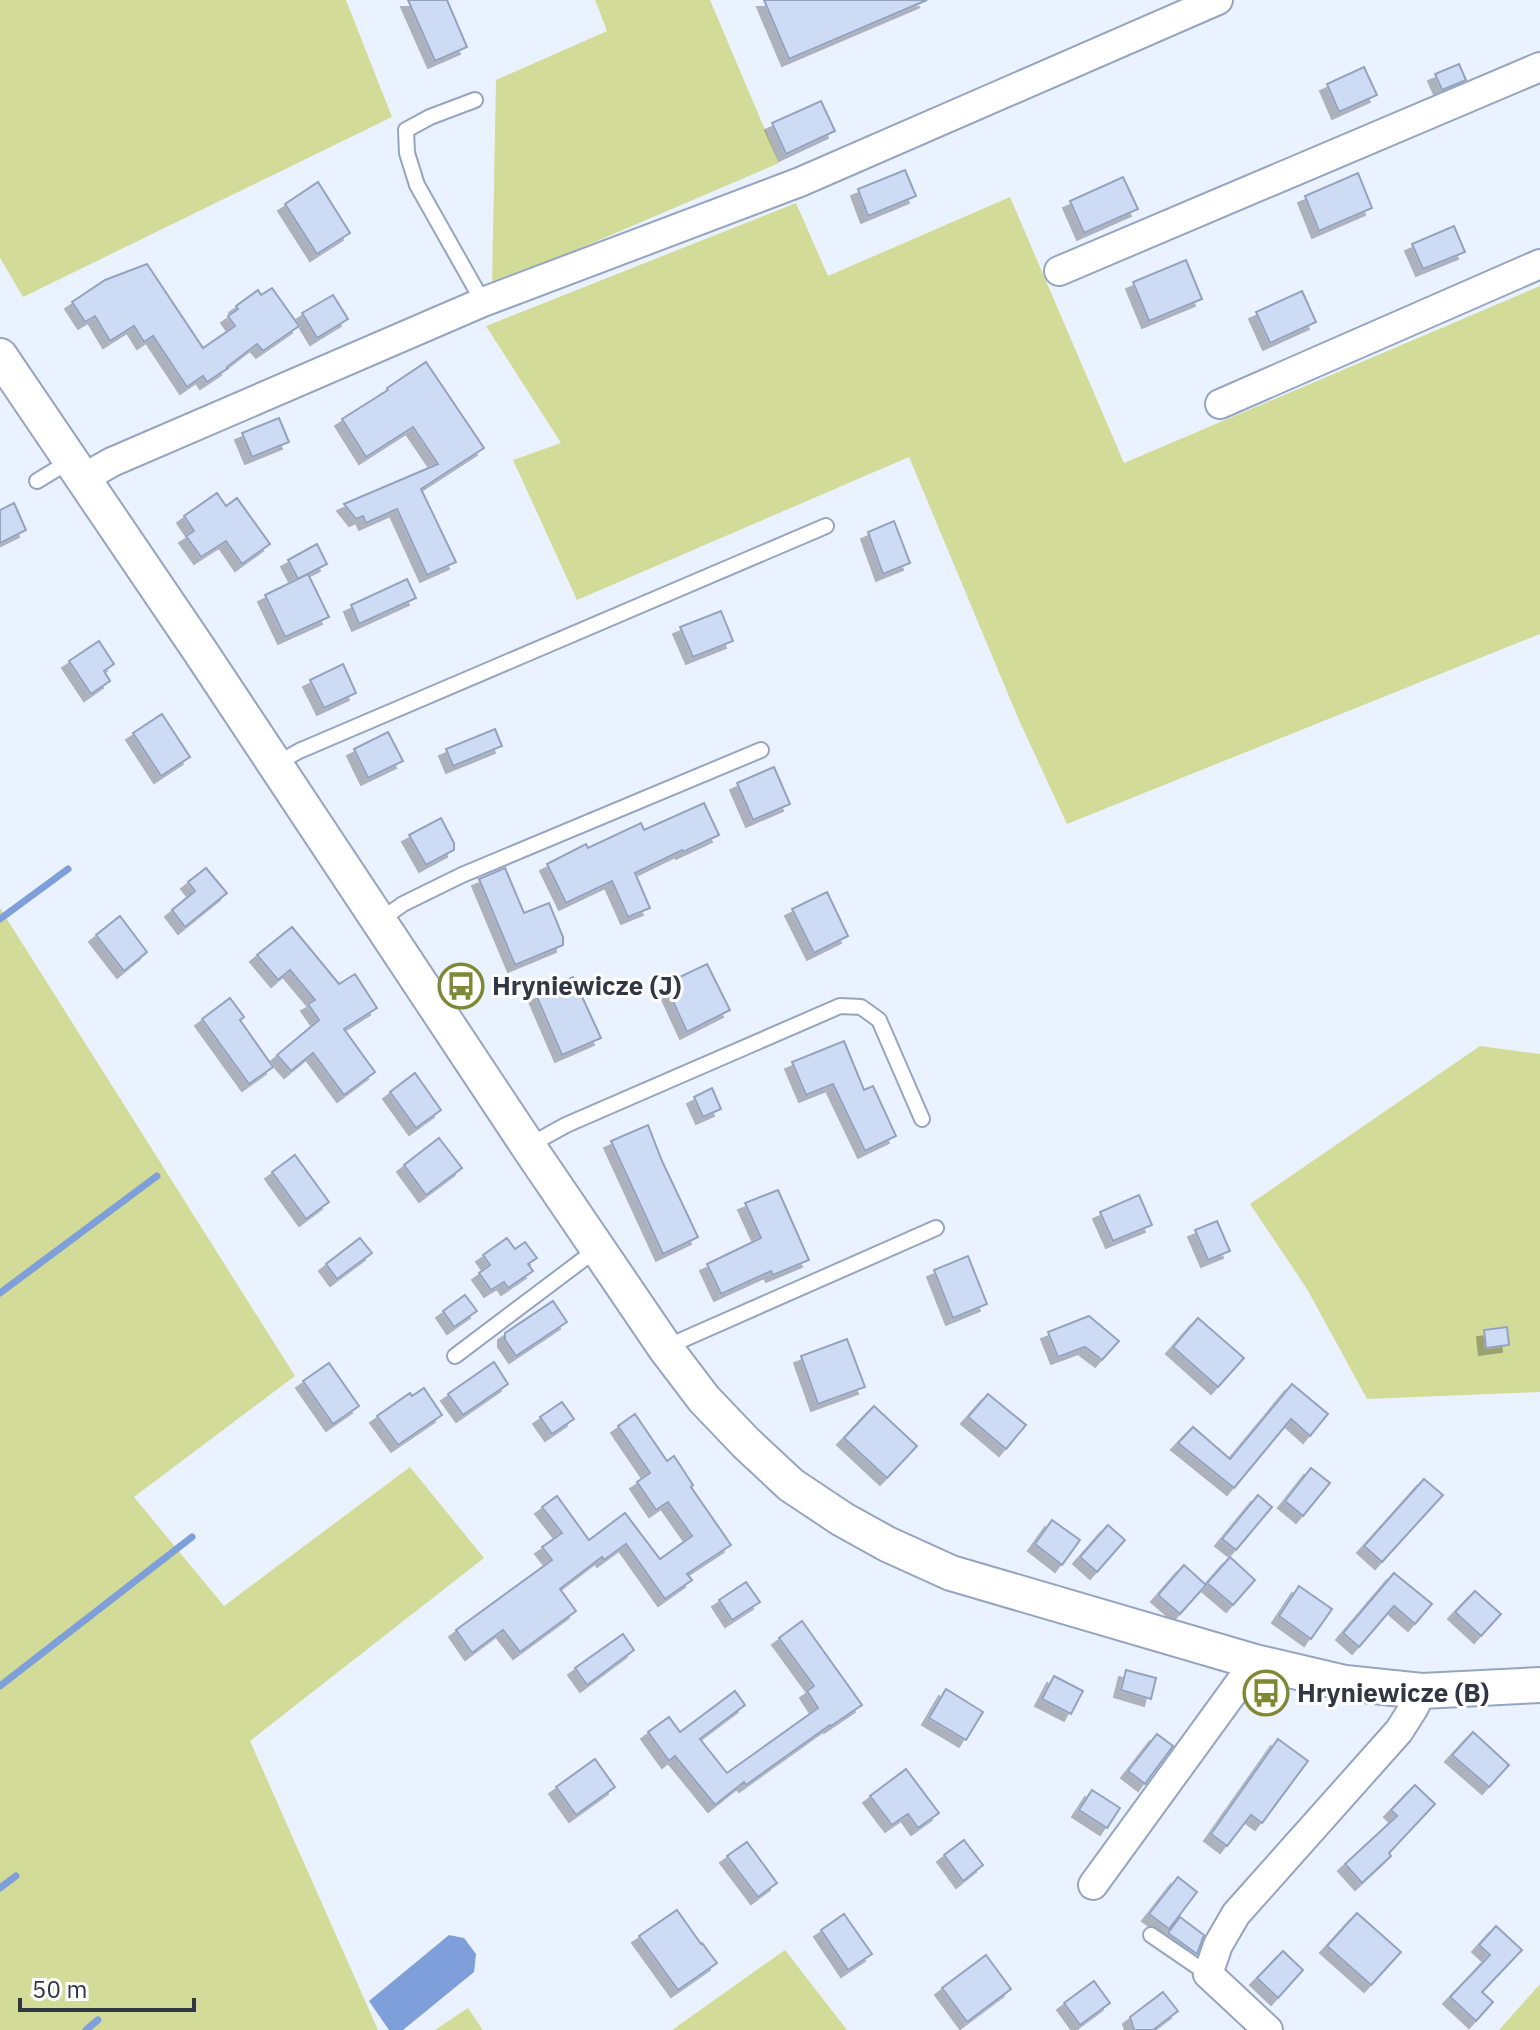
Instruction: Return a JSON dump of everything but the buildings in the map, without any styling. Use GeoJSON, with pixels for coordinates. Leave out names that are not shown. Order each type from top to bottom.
{"type":"FeatureCollection","features":[{"type":"Feature","properties":{"kind":"street"},"geometry":{"type":"LineString","coordinates":[[76,470],[112,462],[483,302],[800,182],[1218,0]]}},
{"type":"Feature","properties":{"kind":"street"},"geometry":{"type":"LineString","coordinates":[[1059,271],[1540,67]]}},
{"type":"Feature","properties":{"kind":"street"},"geometry":{"type":"LineString","coordinates":[[1220,404],[1540,264]]}},
{"type":"Feature","properties":{"kind":"street"},"geometry":{"type":"LineString","coordinates":[[0,356],[666,1349],[704,1399],[791,1485],[887,1544],[951,1573],[1255,1662],[1345,1683],[1422,1691],[1540,1685]]}},
{"type":"Feature","properties":{"kind":"street"},"geometry":{"type":"LineString","coordinates":[[1093,1885],[1255,1662]]}},
{"type":"Feature","properties":{"kind":"street"},"geometry":{"type":"LineString","coordinates":[[1268,2030],[1208,1974],[1218,1945],[1236,1914],[1399,1731],[1422,1691]]}},
{"type":"Feature","properties":{"kind":"lane"},"geometry":{"type":"LineString","coordinates":[[475,100],[406,130],[407,153],[417,185],[483,302]]}},
{"type":"Feature","properties":{"kind":"lane"},"geometry":{"type":"LineString","coordinates":[[37,481],[76,470]]}},
{"type":"Feature","properties":{"kind":"lane"},"geometry":{"type":"LineString","coordinates":[[275,764],[299,751],[826,526]]}},
{"type":"Feature","properties":{"kind":"lane"},"geometry":{"type":"LineString","coordinates":[[379,921],[403,904],[462,875],[761,750]]}},
{"type":"Feature","properties":{"kind":"lane"},"geometry":{"type":"LineString","coordinates":[[528,1146],[566,1125],[840,1006],[861,1007],[879,1020],[922,1119]]}},
{"type":"Feature","properties":{"kind":"lane"},"geometry":{"type":"LineString","coordinates":[[666,1349],[936,1228]]}},
{"type":"Feature","properties":{"kind":"lane"},"geometry":{"type":"LineString","coordinates":[[455,1356],[597,1249]]}},
{"type":"Feature","properties":{"kind":"lane"},"geometry":{"type":"LineString","coordinates":[[1151,1935],[1208,1974]]}},
{"type":"Feature","properties":{"kind":"green space"},"geometry":{"type":"Polygon","coordinates":[[[0,0],[346,0],[392,117],[23,297],[0,258],[0,0]]]}},
{"type":"Feature","properties":{"kind":"green space"},"geometry":{"type":"Polygon","coordinates":[[[595,0],[710,0],[779,163],[492,286],[496,80],[607,31],[595,0]]]}},
{"type":"Feature","properties":{"kind":"green space"},"geometry":{"type":"Polygon","coordinates":[[[1010,197],[1124,463],[1540,286],[1540,634],[1067,824],[1018,718],[909,457],[577,600],[513,460],[561,443],[486,326],[796,203],[828,276],[1010,197]]]}},
{"type":"Feature","properties":{"kind":"green space"},"geometry":{"type":"Polygon","coordinates":[[[0,908],[295,1376],[134,1497],[224,1606],[410,1467],[484,1558],[250,1741],[378,2030],[0,2030],[0,908]]]}},
{"type":"Feature","properties":{"kind":"green space"},"geometry":{"type":"Polygon","coordinates":[[[1480,1046],[1540,1054],[1540,1392],[1367,1399],[1307,1289],[1250,1204],[1480,1046]]]}},
{"type":"Feature","properties":{"kind":"green space"},"geometry":{"type":"Polygon","coordinates":[[[785,1950],[847,2030],[672,2030],[785,1950]]]}},
{"type":"Feature","properties":{"kind":"green space"},"geometry":{"type":"Polygon","coordinates":[[[1540,1984],[1540,2030],[1499,2030],[1540,1984]]]}},
{"type":"Feature","properties":{"kind":"green space"},"geometry":{"type":"Polygon","coordinates":[[[468,2008],[483,2030],[435,2030],[468,2008]]]}},
{"type":"Feature","properties":{"kind":"water"},"geometry":{"type":"Polygon","coordinates":[[[449,1935],[464,1938],[476,1954],[474,1972],[403,2030],[389,2030],[369,2001],[449,1935]]]}},
{"type":"Feature","properties":{"kind":"waterway"},"geometry":{"type":"LineString","coordinates":[[0,919],[68,869]]}},
{"type":"Feature","properties":{"kind":"waterway"},"geometry":{"type":"LineString","coordinates":[[0,1293],[157,1176]]}},
{"type":"Feature","properties":{"kind":"waterway"},"geometry":{"type":"LineString","coordinates":[[0,1686],[192,1537]]}},
{"type":"Feature","properties":{"kind":"waterway"},"geometry":{"type":"LineString","coordinates":[[0,1888],[16,1876]]}},
{"type":"Feature","properties":{"kind":"waterway"},"geometry":{"type":"LineString","coordinates":[[86,2030],[98,2020]]}},
{"type":"Feature","properties":{"kind":"place","name":"Hryniewicze (J)"},"geometry":{"type":"Point","coordinates":[461,986]}},
{"type":"Feature","properties":{"kind":"place","name":"Hryniewicze (B)"},"geometry":{"type":"Point","coordinates":[1266,1693]}}]}
